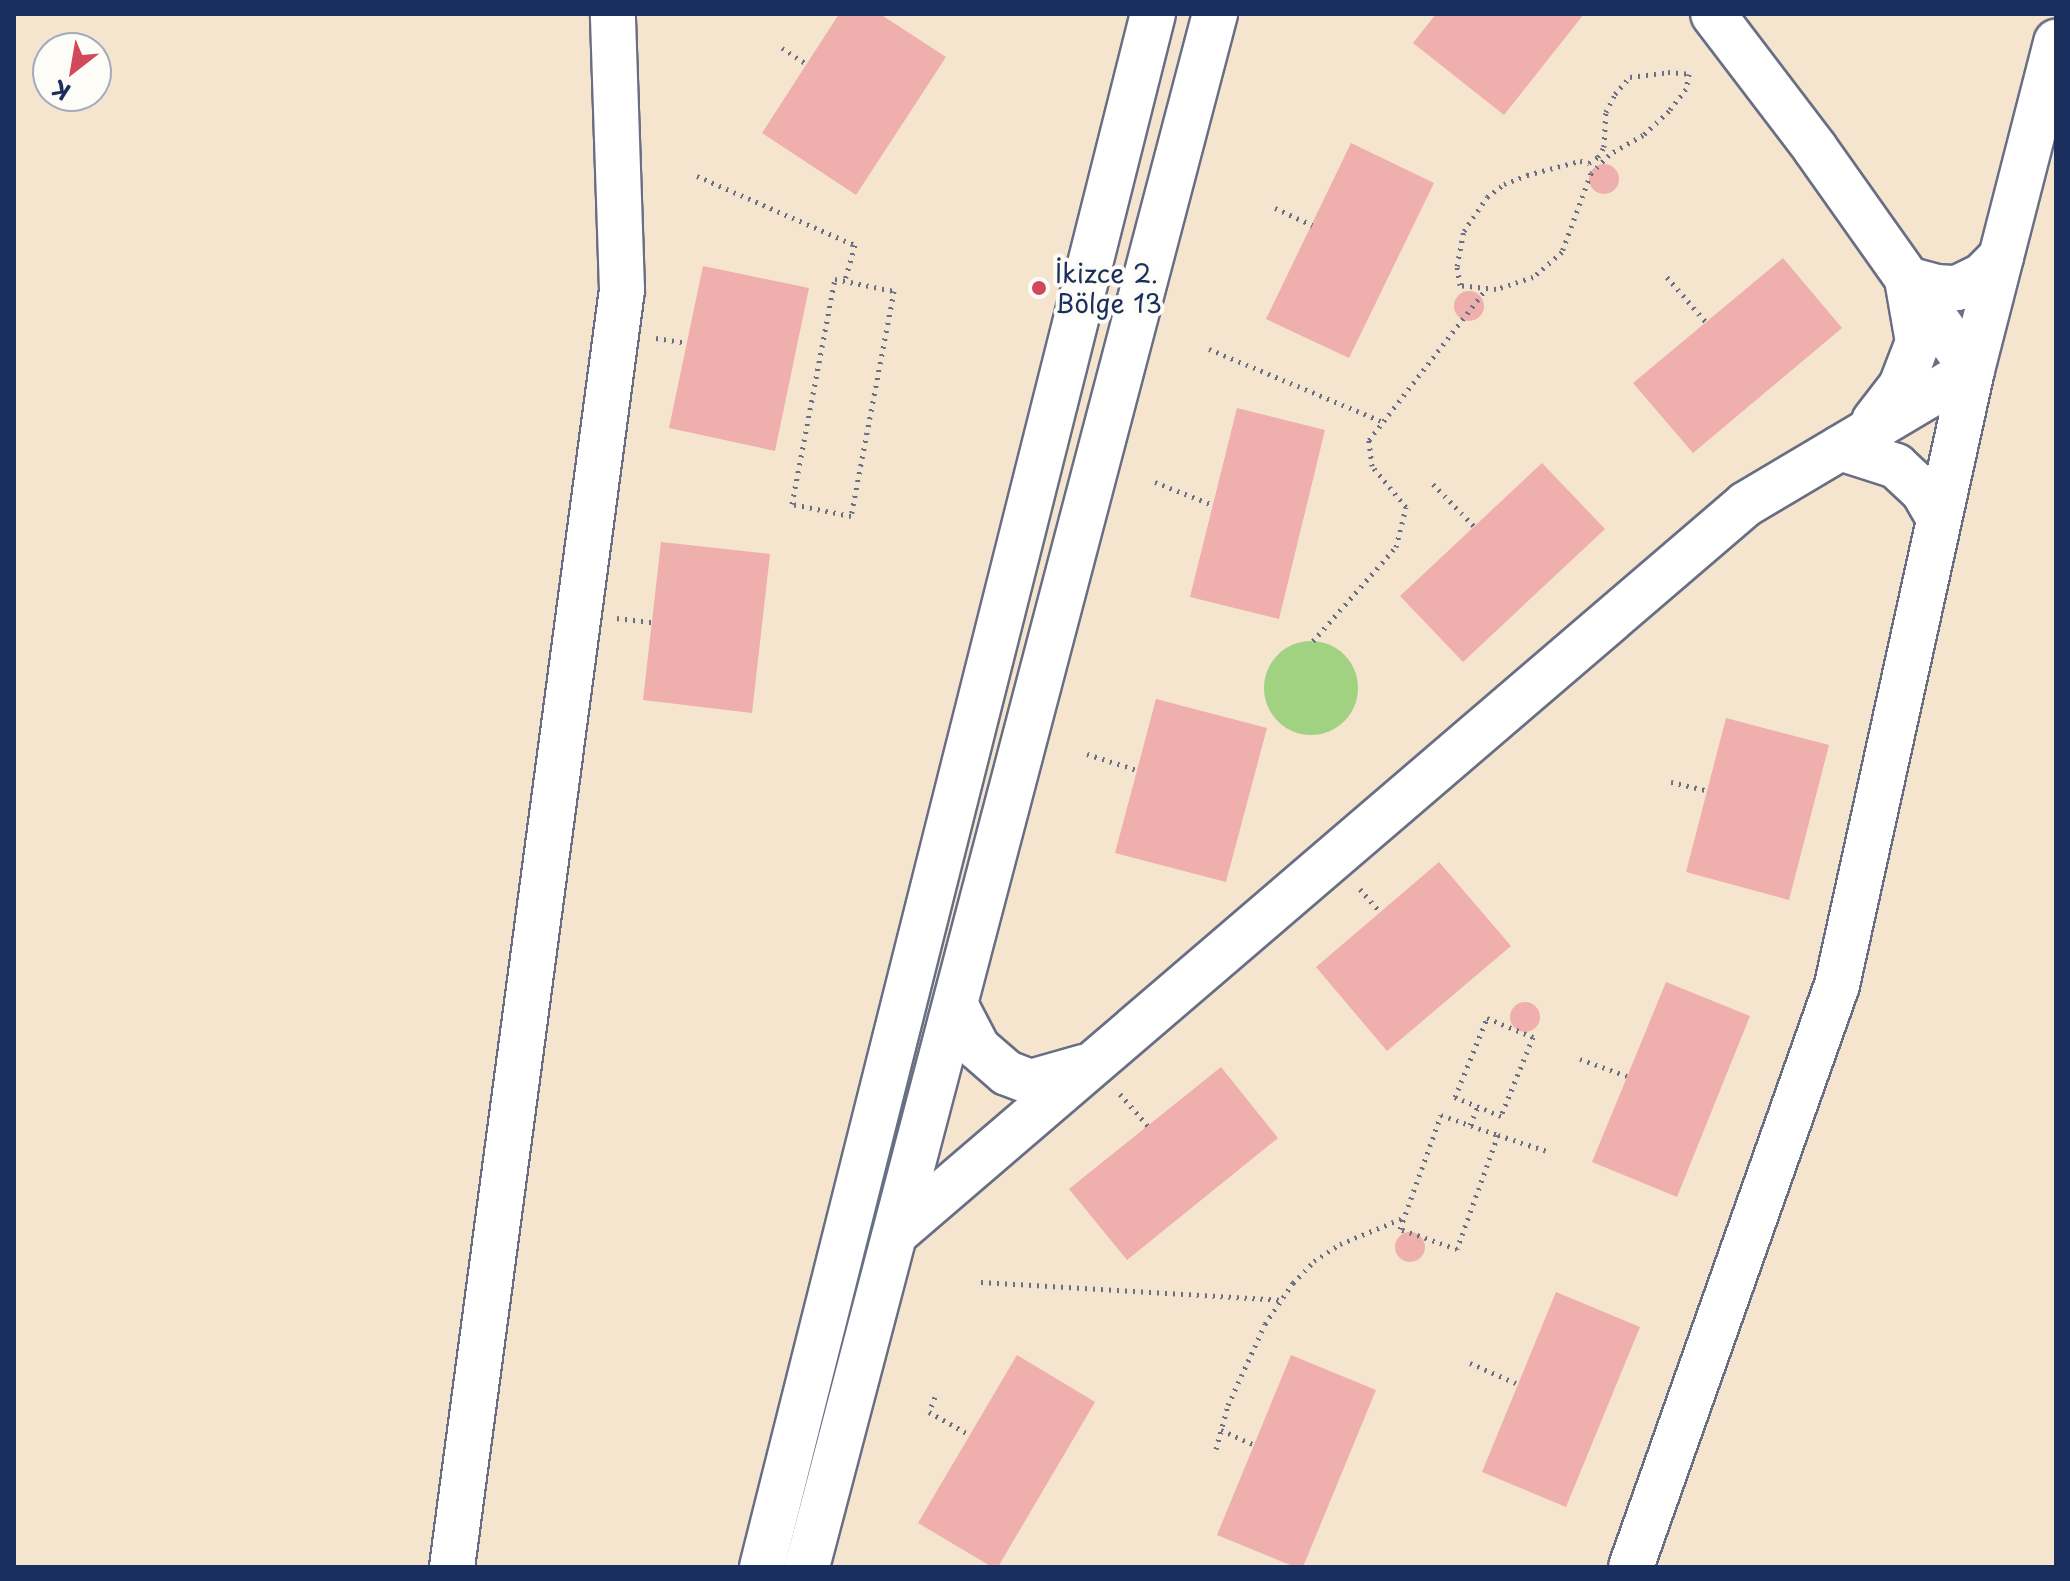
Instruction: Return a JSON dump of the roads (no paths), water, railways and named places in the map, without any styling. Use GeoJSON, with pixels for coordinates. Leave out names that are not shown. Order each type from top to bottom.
{"type":"FeatureCollection","features":[{"type":"Feature","properties":{"kind":"street"},"geometry":{"type":"LineString","coordinates":[[452,1567],[622,290],[613,14]]}},
{"type":"Feature","properties":{"kind":"street"},"geometry":{"type":"LineString","coordinates":[[762,1567],[1153,14]]}},
{"type":"Feature","properties":{"kind":"street"},"geometry":{"type":"LineString","coordinates":[[807,1567],[1215,14]]}},
{"type":"Feature","properties":{"kind":"street"},"geometry":{"type":"LineString","coordinates":[[1713,14],[1972,370]]}},
{"type":"Feature","properties":{"kind":"street"},"geometry":{"type":"LineString","coordinates":[[1631,1567],[1837,985],[1972,370],[2056,42]]}},
{"type":"Feature","properties":{"kind":"street"},"geometry":{"type":"LineString","coordinates":[[1907,279],[1936,287],[1957,288],[1982,276],[2001,257]]}},
{"type":"Feature","properties":{"kind":"street"},"geometry":{"type":"LineString","coordinates":[[1852,441],[1901,386],[1918,342],[1907,279]]}},
{"type":"Feature","properties":{"kind":"street"},"geometry":{"type":"LineString","coordinates":[[896,1233],[1746,504],[1972,370]]}},
{"type":"Feature","properties":{"kind":"street"},"geometry":{"type":"LineString","coordinates":[[1852,441],[1896,466],[1923,491],[1939,519]]}},
{"type":"Feature","properties":{"kind":"street"},"geometry":{"type":"LineString","coordinates":[[956,1006],[978,1048],[1007,1073],[1031,1082],[1093,1064]]}},
{"type":"Feature","properties":{"kind":"place","name":"İkizce 2. Bölge 13"},"geometry":{"type":"Point","coordinates":[1039,288]}}]}
